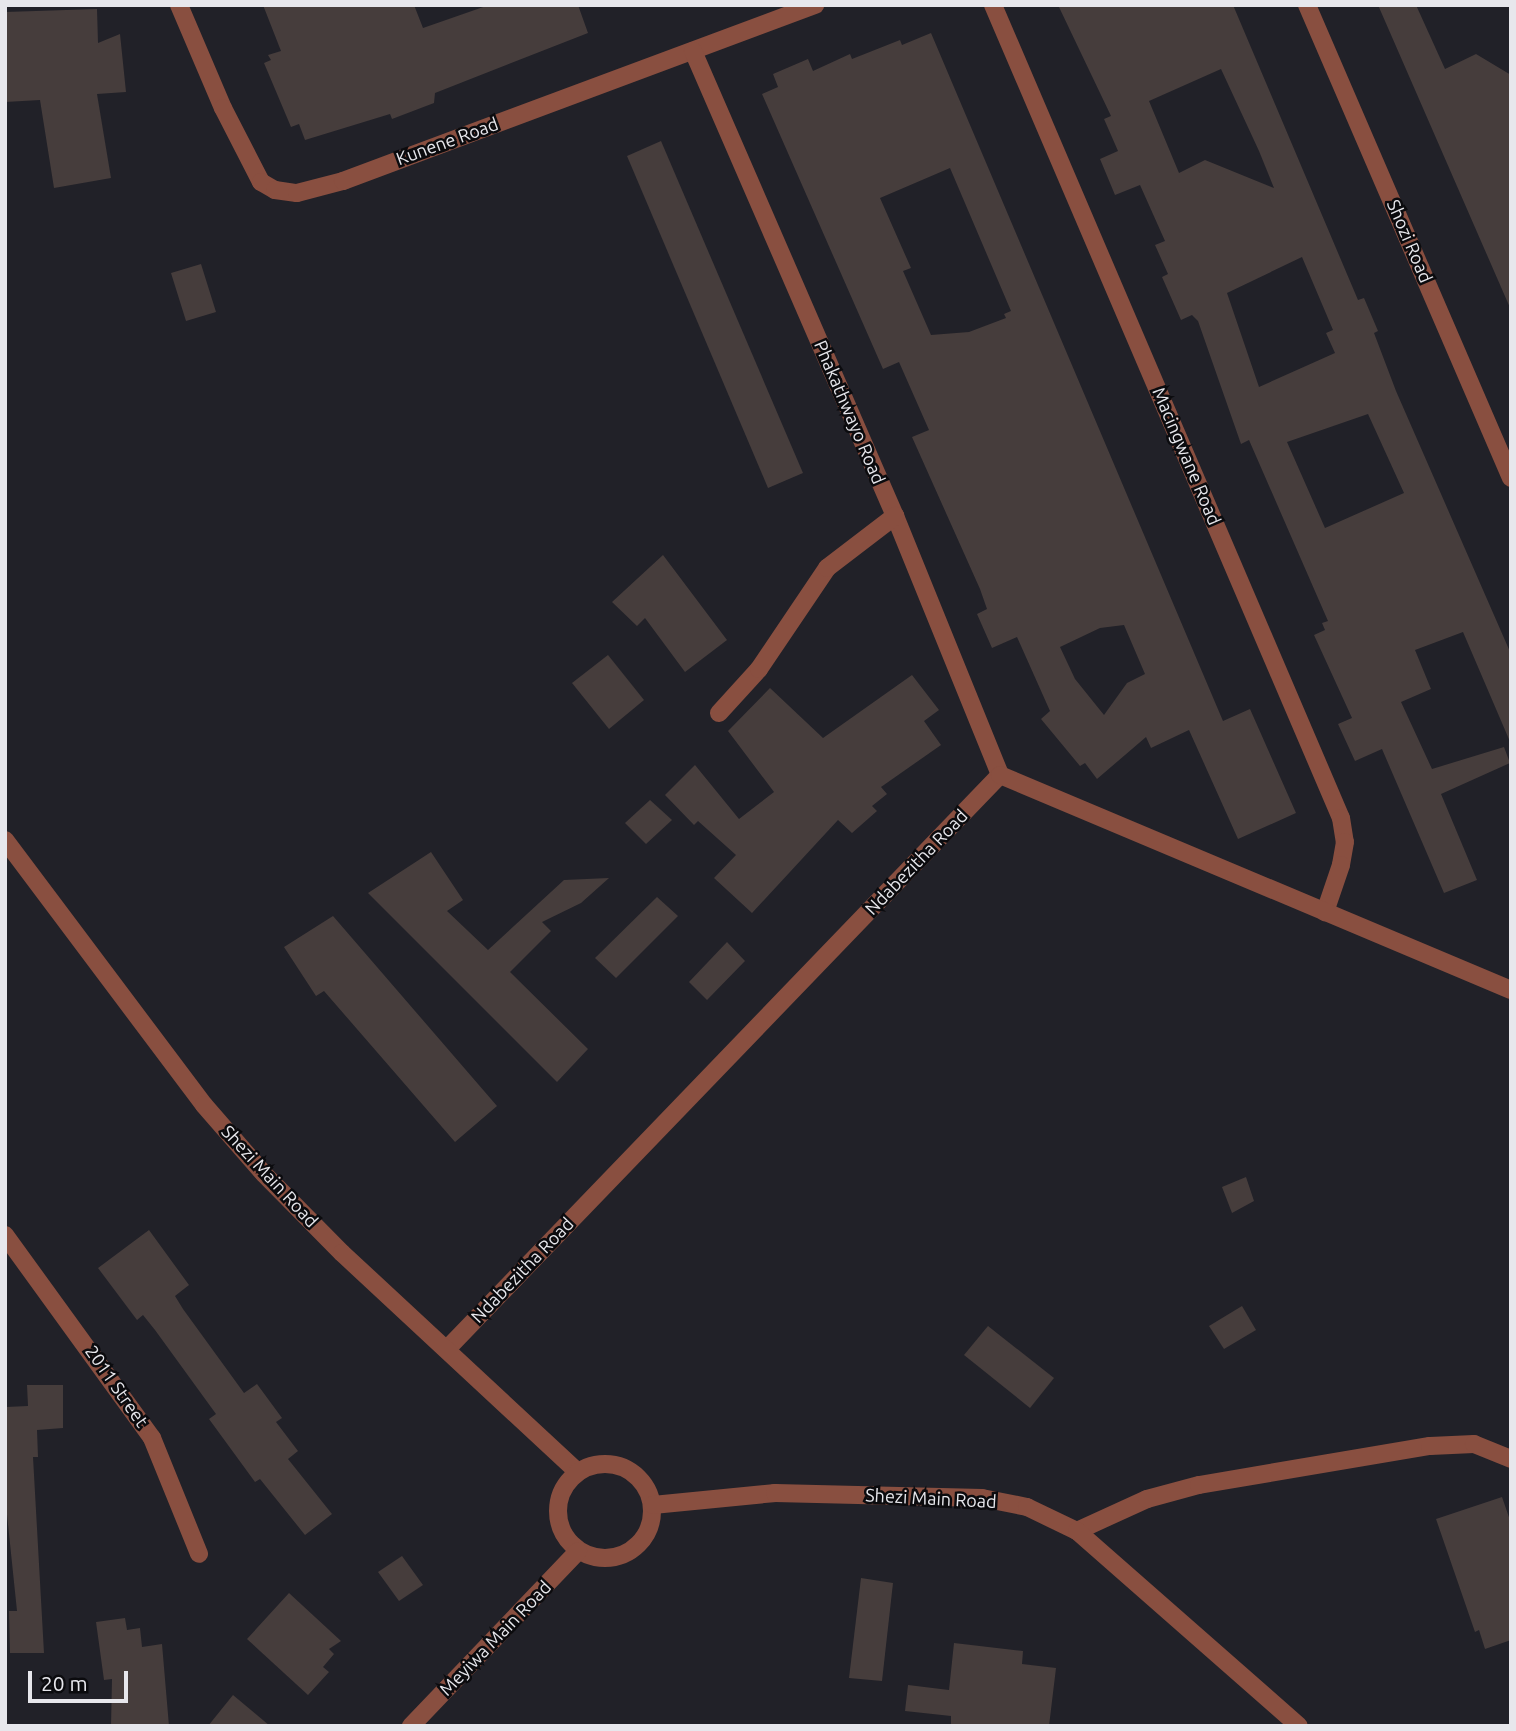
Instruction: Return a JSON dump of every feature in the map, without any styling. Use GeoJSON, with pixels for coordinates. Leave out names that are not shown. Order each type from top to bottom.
{"type":"FeatureCollection","features":[{"type":"Feature","properties":{"kind":"street","name":"Kunene Road"},"geometry":{"type":"LineString","coordinates":[[179,5],[223,108],[261,182],[275,190],[297,193],[343,181],[816,5]]}},
{"type":"Feature","properties":{"kind":"street","name":"Macingwane Road"},"geometry":{"type":"LineString","coordinates":[[993,5],[1338,809],[1345,842],[1325,912]]}},
{"type":"Feature","properties":{"kind":"street","name":"Shozi Road"},"geometry":{"type":"LineString","coordinates":[[1307,5],[1511,478]]}},
{"type":"Feature","properties":{"kind":"street","name":"Phakathwayo Road"},"geometry":{"type":"LineString","coordinates":[[693,51],[895,516],[1000,775]]}},
{"type":"Feature","properties":{"kind":"street"},"geometry":{"type":"LineString","coordinates":[[719,713],[759,669],[827,568],[895,516]]}},
{"type":"Feature","properties":{"kind":"street"},"geometry":{"type":"LineString","coordinates":[[1000,775],[1511,990]]}},
{"type":"Feature","properties":{"kind":"street","name":"Ndabezitha Road"},"geometry":{"type":"LineString","coordinates":[[447,1349],[1000,775]]}},
{"type":"Feature","properties":{"kind":"street","name":"Shezi Main Road"},"geometry":{"type":"LineString","coordinates":[[5,840],[204,1104],[256,1164],[342,1253],[578,1472]]}},
{"type":"Feature","properties":{"kind":"street","name":"2011 Street"},"geometry":{"type":"LineString","coordinates":[[5,1235],[152,1437],[200,1554]]}},
{"type":"Feature","properties":{"kind":"street"},"geometry":{"type":"LineString","coordinates":[[1077,1531],[1147,1499],[1199,1485],[1404,1450],[1474,1444],[1511,1459]]}},
{"type":"Feature","properties":{"kind":"street"},"geometry":{"type":"LineString","coordinates":[[592,1465],[625,1467],[648,1489],[653,1505],[649,1528],[636,1547],[608,1558],[578,1550],[567,1540],[557,1512],[567,1483],[578,1472],[592,1465]]}},
{"type":"Feature","properties":{"kind":"street","name":"Shezi Main Road"},"geometry":{"type":"LineString","coordinates":[[653,1505],[775,1493],[982,1498],[1027,1507],[1077,1531],[1299,1726]]}},
{"type":"Feature","properties":{"kind":"street","name":"Meyiwa Main Road"},"geometry":{"type":"LineString","coordinates":[[411,1726],[578,1550]]}},
{"type":"Feature","properties":{"kind":"building"},"geometry":{"type":"Polygon","coordinates":[[[263,5],[414,5],[423,28],[489,5],[578,5],[588,33],[435,93],[434,103],[392,119],[390,114],[305,140],[299,124],[291,127],[264,63],[271,60],[268,55],[281,51],[263,5]]]}},
{"type":"Feature","properties":{"kind":"building"},"geometry":{"type":"Polygon","coordinates":[[[1058,5],[1233,5],[1358,300],[1364,298],[1378,331],[1374,333],[1396,391],[1511,654],[1511,744],[1463,632],[1415,650],[1431,689],[1401,702],[1432,769],[1504,747],[1510,763],[1441,794],[1477,880],[1444,893],[1382,749],[1355,761],[1338,724],[1352,718],[1314,635],[1325,630],[1322,623],[1328,621],[1249,440],[1241,444],[1198,321],[1192,315],[1181,320],[1162,277],[1168,274],[1155,245],[1165,241],[1140,185],[1115,195],[1100,159],[1118,151],[1104,119],[1111,116],[1058,5]],[[1221,69],[1149,101],[1179,173],[1205,160],[1274,188],[1259,151],[1221,69]],[[1302,257],[1227,293],[1259,387],[1335,353],[1326,333],[1333,330],[1302,257]],[[1368,414],[1287,442],[1325,528],[1404,493],[1368,414]]]}},
{"type":"Feature","properties":{"kind":"building"},"geometry":{"type":"Polygon","coordinates":[[[1378,5],[1416,5],[1445,69],[1476,54],[1511,75],[1511,310],[1378,5]]]}},
{"type":"Feature","properties":{"kind":"building"},"geometry":{"type":"Polygon","coordinates":[[[97,9],[98,43],[120,34],[126,92],[97,94],[111,178],[54,188],[40,100],[5,102],[5,12],[97,9]]]}},
{"type":"Feature","properties":{"kind":"building"},"geometry":{"type":"Polygon","coordinates":[[[931,33],[1223,721],[1250,709],[1296,813],[1238,839],[1189,730],[1151,748],[1146,737],[1097,779],[1085,763],[1080,766],[1041,719],[1050,711],[1017,637],[992,648],[977,614],[987,609],[980,589],[912,437],[929,430],[899,362],[883,369],[762,94],[778,87],[773,74],[808,59],[813,71],[850,54],[852,59],[900,40],[902,45],[931,33]],[[950,168],[880,198],[911,268],[903,271],[931,335],[969,332],[1006,318],[1004,314],[1011,311],[950,168]],[[1124,625],[1100,628],[1060,647],[1075,679],[1104,715],[1127,683],[1145,674],[1124,625]]]}},
{"type":"Feature","properties":{"kind":"building"},"geometry":{"type":"Polygon","coordinates":[[[661,141],[803,473],[768,488],[627,156],[661,141]]]}},
{"type":"Feature","properties":{"kind":"building"},"geometry":{"type":"Polygon","coordinates":[[[201,264],[216,312],[186,321],[171,273],[201,264]]]}},
{"type":"Feature","properties":{"kind":"building"},"geometry":{"type":"Polygon","coordinates":[[[663,555],[727,640],[685,672],[645,618],[637,626],[612,602],[663,555]]]}},
{"type":"Feature","properties":{"kind":"building"},"geometry":{"type":"Polygon","coordinates":[[[608,655],[644,700],[609,729],[572,683],[608,655]]]}},
{"type":"Feature","properties":{"kind":"building"},"geometry":{"type":"Polygon","coordinates":[[[912,675],[939,710],[924,721],[941,745],[881,787],[887,794],[872,806],[877,811],[852,833],[838,820],[752,913],[714,878],[736,855],[698,821],[694,825],[665,795],[695,765],[739,819],[774,792],[728,731],[770,688],[823,738],[912,675]]]}},
{"type":"Feature","properties":{"kind":"building"},"geometry":{"type":"Polygon","coordinates":[[[650,800],[672,820],[646,844],[625,823],[650,800]]]}},
{"type":"Feature","properties":{"kind":"building"},"geometry":{"type":"Polygon","coordinates":[[[431,852],[463,900],[447,911],[488,950],[564,880],[609,878],[581,903],[542,922],[551,931],[510,972],[588,1049],[557,1082],[368,893],[431,852]]]}},
{"type":"Feature","properties":{"kind":"building"},"geometry":{"type":"Polygon","coordinates":[[[657,897],[678,916],[616,978],[595,958],[657,897]]]}},
{"type":"Feature","properties":{"kind":"building"},"geometry":{"type":"Polygon","coordinates":[[[333,916],[497,1106],[455,1142],[324,991],[316,996],[284,947],[333,916]]]}},
{"type":"Feature","properties":{"kind":"building"},"geometry":{"type":"Polygon","coordinates":[[[727,942],[745,961],[707,1000],[689,982],[727,942]]]}},
{"type":"Feature","properties":{"kind":"building"},"geometry":{"type":"Polygon","coordinates":[[[1246,1177],[1254,1201],[1232,1213],[1222,1187],[1246,1177]]]}},
{"type":"Feature","properties":{"kind":"building"},"geometry":{"type":"Polygon","coordinates":[[[149,1230],[189,1285],[175,1296],[183,1309],[244,1393],[257,1384],[282,1418],[276,1422],[298,1451],[288,1459],[332,1514],[305,1535],[260,1479],[255,1482],[209,1419],[216,1414],[155,1330],[143,1315],[137,1320],[98,1268],[149,1230]]]}},
{"type":"Feature","properties":{"kind":"building"},"geometry":{"type":"Polygon","coordinates":[[[1242,1306],[1256,1330],[1224,1349],[1209,1326],[1242,1306]]]}},
{"type":"Feature","properties":{"kind":"building"},"geometry":{"type":"Polygon","coordinates":[[[988,1326],[1054,1378],[1030,1408],[964,1355],[988,1326]]]}},
{"type":"Feature","properties":{"kind":"building"},"geometry":{"type":"Polygon","coordinates":[[[27,1385],[63,1385],[63,1428],[37,1430],[38,1457],[33,1457],[44,1653],[10,1653],[9,1611],[17,1611],[6,1505],[6,1407],[28,1406],[27,1385]]]}},
{"type":"Feature","properties":{"kind":"building"},"geometry":{"type":"Polygon","coordinates":[[[1502,1497],[1511,1523],[1511,1640],[1485,1649],[1479,1630],[1475,1632],[1436,1519],[1502,1497]]]}},
{"type":"Feature","properties":{"kind":"building"},"geometry":{"type":"Polygon","coordinates":[[[402,1556],[423,1585],[399,1601],[378,1572],[402,1556]]]}},
{"type":"Feature","properties":{"kind":"building"},"geometry":{"type":"Polygon","coordinates":[[[861,1578],[893,1583],[882,1681],[849,1678],[861,1578]]]}},
{"type":"Feature","properties":{"kind":"building"},"geometry":{"type":"Polygon","coordinates":[[[289,1593],[341,1641],[329,1649],[334,1654],[323,1667],[329,1672],[308,1695],[247,1639],[289,1593]]]}},
{"type":"Feature","properties":{"kind":"building"},"geometry":{"type":"Polygon","coordinates":[[[125,1618],[127,1630],[140,1628],[142,1647],[162,1644],[169,1726],[111,1726],[112,1679],[104,1680],[96,1622],[125,1618]]]}},
{"type":"Feature","properties":{"kind":"building"},"geometry":{"type":"Polygon","coordinates":[[[954,1643],[1023,1651],[1022,1664],[1056,1668],[1049,1726],[951,1726],[951,1716],[905,1711],[908,1685],[949,1690],[954,1643]]]}},
{"type":"Feature","properties":{"kind":"building"},"geometry":{"type":"Polygon","coordinates":[[[233,1695],[270,1726],[208,1726],[233,1695]]]}}]}
